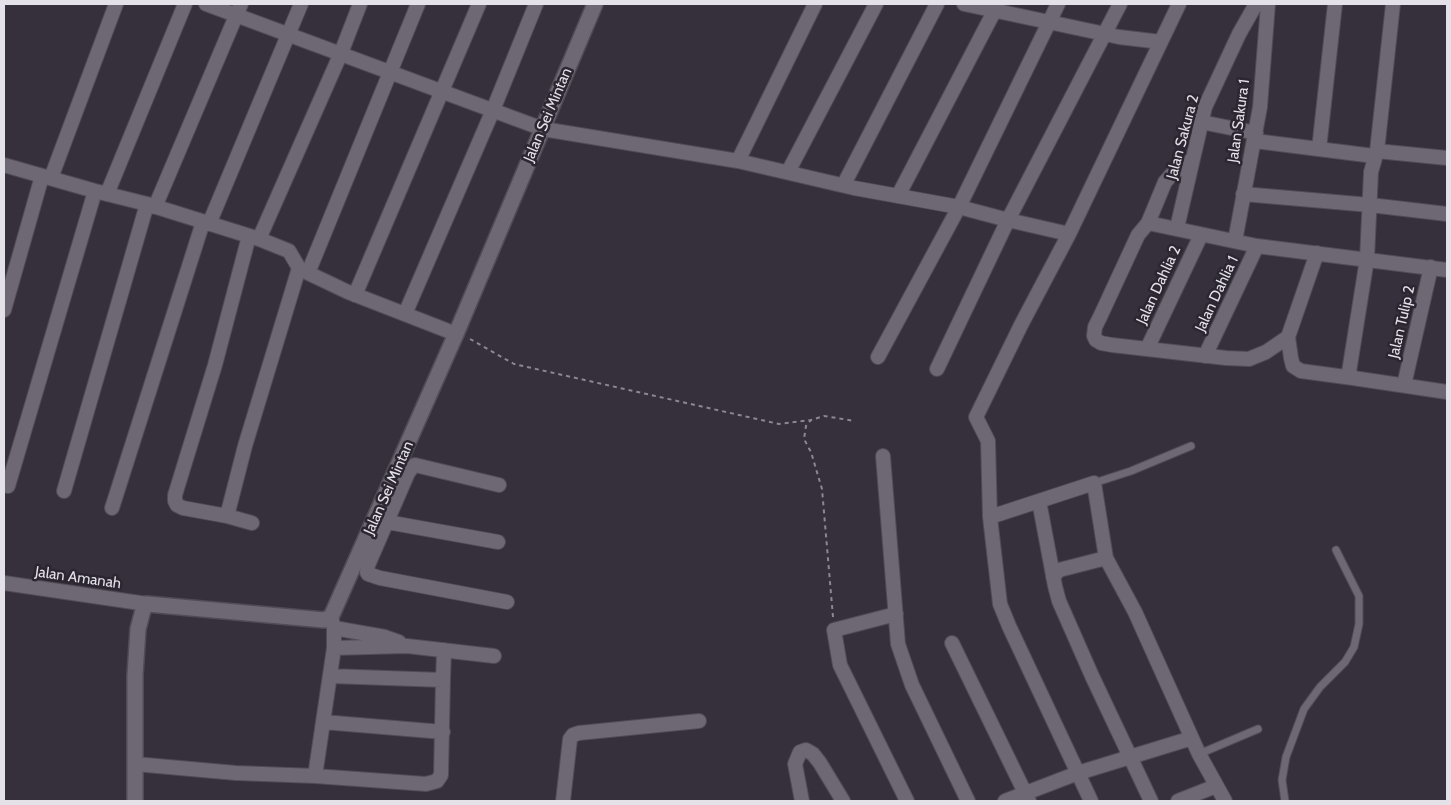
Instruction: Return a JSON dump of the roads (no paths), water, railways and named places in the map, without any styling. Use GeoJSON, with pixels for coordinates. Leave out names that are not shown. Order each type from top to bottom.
{"type":"FeatureCollection","features":[{"type":"Feature","properties":{"kind":"street"},"geometry":{"type":"LineString","coordinates":[[4,310],[47,177],[116,4]]}},
{"type":"Feature","properties":{"kind":"street"},"geometry":{"type":"LineString","coordinates":[[8,486],[101,192],[184,4]]}},
{"type":"Feature","properties":{"kind":"street"},"geometry":{"type":"LineString","coordinates":[[206,4],[239,9],[289,34],[543,129],[738,161],[898,196],[959,207],[1069,234]]}},
{"type":"Feature","properties":{"kind":"street"},"geometry":{"type":"LineString","coordinates":[[112,508],[206,223],[301,4]]}},
{"type":"Feature","properties":{"kind":"street"},"geometry":{"type":"LineString","coordinates":[[252,523],[228,516],[183,508],[177,505],[175,501],[254,237],[340,53],[360,4]]}},
{"type":"Feature","properties":{"kind":"street"},"geometry":{"type":"LineString","coordinates":[[228,516],[246,446],[304,271],[418,4]]}},
{"type":"Feature","properties":{"kind":"street"},"geometry":{"type":"LineString","coordinates":[[355,295],[479,4]]}},
{"type":"Feature","properties":{"kind":"street"},"geometry":{"type":"LineString","coordinates":[[405,314],[493,110],[536,4]]}},
{"type":"Feature","properties":{"kind":"street","name":"Jalan Sei Mintan"},"geometry":{"type":"LineString","coordinates":[[332,622],[382,520],[456,334],[594,4]]}},
{"type":"Feature","properties":{"kind":"street"},"geometry":{"type":"LineString","coordinates":[[738,161],[815,4]]}},
{"type":"Feature","properties":{"kind":"street"},"geometry":{"type":"LineString","coordinates":[[788,172],[876,4]]}},
{"type":"Feature","properties":{"kind":"street"},"geometry":{"type":"LineString","coordinates":[[844,184],[937,4]]}},
{"type":"Feature","properties":{"kind":"street"},"geometry":{"type":"LineString","coordinates":[[964,4],[997,7],[1050,22],[1106,34],[1161,42]]}},
{"type":"Feature","properties":{"kind":"street"},"geometry":{"type":"LineString","coordinates":[[878,357],[959,207],[1058,4]]}},
{"type":"Feature","properties":{"kind":"street"},"geometry":{"type":"LineString","coordinates":[[937,369],[1008,220],[1120,4]]}},
{"type":"Feature","properties":{"kind":"street"},"geometry":{"type":"LineString","coordinates":[[1091,801],[1000,604],[990,517],[988,441],[976,417],[1021,325],[1069,234],[1179,4]]}},
{"type":"Feature","properties":{"kind":"street","name":"Jalan Sakura 2"},"geometry":{"type":"LineString","coordinates":[[1177,228],[1205,107],[1256,4]]}},
{"type":"Feature","properties":{"kind":"street","name":"Jalan Sakura 1"},"geometry":{"type":"LineString","coordinates":[[1235,241],[1260,107],[1268,4]]}},
{"type":"Feature","properties":{"kind":"street"},"geometry":{"type":"LineString","coordinates":[[1319,149],[1335,4]]}},
{"type":"Feature","properties":{"kind":"street"},"geometry":{"type":"LineString","coordinates":[[1352,378],[1349,372],[1367,258],[1371,172],[1393,4]]}},
{"type":"Feature","properties":{"kind":"street"},"geometry":{"type":"LineString","coordinates":[[898,196],[997,7]]}},
{"type":"Feature","properties":{"kind":"street"},"geometry":{"type":"LineString","coordinates":[[64,491],[151,205],[239,9]]}},
{"type":"Feature","properties":{"kind":"street"},"geometry":{"type":"LineString","coordinates":[[1201,122],[1255,137],[1319,149],[1447,158]]}},
{"type":"Feature","properties":{"kind":"street"},"geometry":{"type":"LineString","coordinates":[[1193,159],[1173,173],[1165,182],[1148,223],[1138,235],[1095,327],[1094,336],[1096,340],[1101,343],[1147,349],[1249,359],[1266,352],[1288,337]]}},
{"type":"Feature","properties":{"kind":"street"},"geometry":{"type":"LineString","coordinates":[[4,165],[151,205],[254,237],[289,251],[304,271],[355,295],[456,334]]}},
{"type":"Feature","properties":{"kind":"street"},"geometry":{"type":"LineString","coordinates":[[1243,194],[1447,214]]}},
{"type":"Feature","properties":{"kind":"street"},"geometry":{"type":"LineString","coordinates":[[1148,223],[1257,246],[1367,258],[1447,270]]}},
{"type":"Feature","properties":{"kind":"street","name":"Jalan Dahlia 2"},"geometry":{"type":"LineString","coordinates":[[1147,349],[1201,235]]}},
{"type":"Feature","properties":{"kind":"street","name":"Jalan Dahlia 1"},"geometry":{"type":"LineString","coordinates":[[1205,356],[1257,246]]}},
{"type":"Feature","properties":{"kind":"street"},"geometry":{"type":"LineString","coordinates":[[1317,253],[1288,337],[1294,366],[1301,371],[1447,392]]}},
{"type":"Feature","properties":{"kind":"street","name":"Jalan Tulip 2"},"geometry":{"type":"LineString","coordinates":[[1404,385],[1431,267]]}},
{"type":"Feature","properties":{"kind":"street"},"geometry":{"type":"LineString","coordinates":[[883,456],[898,644],[912,685],[968,801]]}},
{"type":"Feature","properties":{"kind":"street"},"geometry":{"type":"LineString","coordinates":[[499,486],[415,466],[408,474],[382,520],[368,566],[368,574],[380,578],[508,602]]}},
{"type":"Feature","properties":{"kind":"street"},"geometry":{"type":"LineString","coordinates":[[990,517],[1094,483],[1106,558],[1136,612],[1199,754],[1225,801]]}},
{"type":"Feature","properties":{"kind":"street"},"geometry":{"type":"LineString","coordinates":[[1039,501],[1059,601],[1151,801]]}},
{"type":"Feature","properties":{"kind":"street"},"geometry":{"type":"LineString","coordinates":[[382,520],[498,542]]}},
{"type":"Feature","properties":{"kind":"street"},"geometry":{"type":"LineString","coordinates":[[1053,577],[1056,572],[1106,558]]}},
{"type":"Feature","properties":{"kind":"street","name":"Jalan Amanah"},"geometry":{"type":"LineString","coordinates":[[4,583],[147,604]]}},
{"type":"Feature","properties":{"kind":"street"},"geometry":{"type":"LineString","coordinates":[[136,801],[135,675],[138,629],[141,616],[147,604],[324,620],[386,637],[407,646]]}},
{"type":"Feature","properties":{"kind":"street"},"geometry":{"type":"LineString","coordinates":[[896,614],[834,630],[840,665],[907,801]]}},
{"type":"Feature","properties":{"kind":"street"},"geometry":{"type":"LineString","coordinates":[[315,776],[334,648],[332,622]]}},
{"type":"Feature","properties":{"kind":"street"},"geometry":{"type":"LineString","coordinates":[[952,643],[1028,797]]}},
{"type":"Feature","properties":{"kind":"street"},"geometry":{"type":"LineString","coordinates":[[334,648],[407,646],[494,656]]}},
{"type":"Feature","properties":{"kind":"street"},"geometry":{"type":"LineString","coordinates":[[135,764],[236,774],[315,776],[426,784],[437,781],[441,775],[444,650]]}},
{"type":"Feature","properties":{"kind":"street"},"geometry":{"type":"LineString","coordinates":[[330,676],[444,680]]}},
{"type":"Feature","properties":{"kind":"street"},"geometry":{"type":"LineString","coordinates":[[563,801],[570,739],[573,735],[699,721]]}},
{"type":"Feature","properties":{"kind":"street"},"geometry":{"type":"LineString","coordinates":[[323,722],[443,732]]}},
{"type":"Feature","properties":{"kind":"street"},"geometry":{"type":"LineString","coordinates":[[1006,801],[1028,797],[1078,773],[1192,738]]}},
{"type":"Feature","properties":{"kind":"street"},"geometry":{"type":"LineString","coordinates":[[802,801],[795,764],[800,752],[806,750],[813,754],[820,763],[843,801]]}},
{"type":"Feature","properties":{"kind":"street"},"geometry":{"type":"LineString","coordinates":[[1178,801],[1216,786]]}},
{"type":"Feature","properties":{"kind":"lane"},"geometry":{"type":"LineString","coordinates":[[1094,483],[1132,471],[1191,446]]}},
{"type":"Feature","properties":{"kind":"lane"},"geometry":{"type":"LineString","coordinates":[[1286,801],[1282,780],[1286,758],[1304,709],[1320,687],[1345,662],[1354,647],[1359,624],[1359,596],[1336,550]]}},
{"type":"Feature","properties":{"kind":"lane"},"geometry":{"type":"LineString","coordinates":[[1199,754],[1258,729]]}}]}
